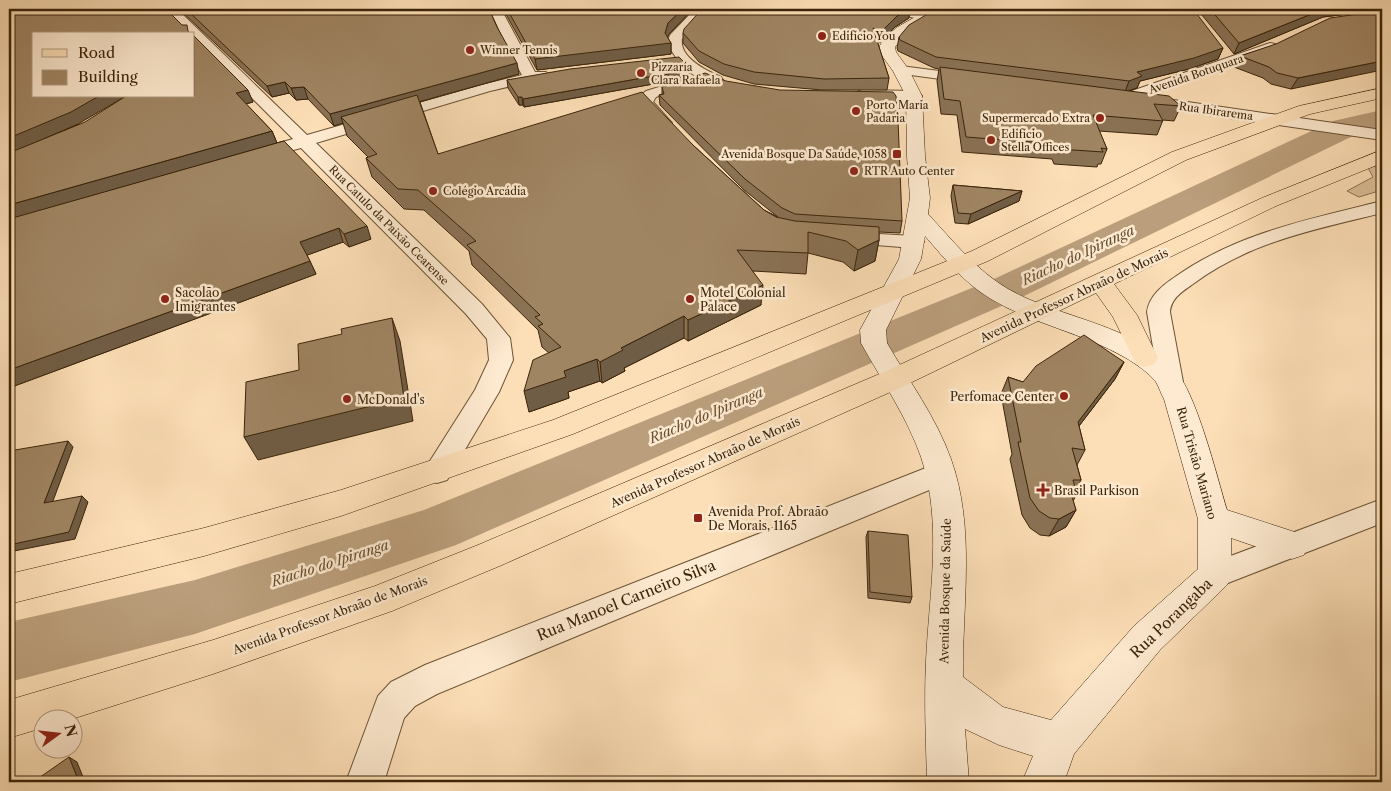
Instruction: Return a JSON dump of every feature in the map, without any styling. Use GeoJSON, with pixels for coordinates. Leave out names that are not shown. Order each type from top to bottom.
{"type":"FeatureCollection","features":[{"type":"Feature","properties":{"kind":"main road"},"geometry":{"type":"LineString","coordinates":[[9,589],[204,542],[340,503],[437,472],[562,427],[962,264],[1179,156],[1279,119],[1321,106],[1382,93]]}},
{"type":"Feature","properties":{"kind":"main road","name":"Avenida Professor Abraão de Morais"},"geometry":{"type":"LineString","coordinates":[[9,719],[213,657],[380,600],[490,555],[887,367],[1039,312],[1269,202],[1382,156]]}},
{"type":"Feature","properties":{"kind":"main road"},"geometry":{"type":"LineString","coordinates":[[1100,282],[1125,315],[1145,358]]}},
{"type":"Feature","properties":{"kind":"street","name":"Rua Catulo da Paixão Cearense"},"geometry":{"type":"LineString","coordinates":[[170,9],[191,32]]}},
{"type":"Feature","properties":{"kind":"street"},"geometry":{"type":"LineString","coordinates":[[702,9],[675,38],[674,44],[683,58],[705,76],[729,85]]}},
{"type":"Feature","properties":{"kind":"street"},"geometry":{"type":"LineString","coordinates":[[895,9],[932,13]]}},
{"type":"Feature","properties":{"kind":"street","name":"Avenida Bosque da Saúde"},"geometry":{"type":"LineString","coordinates":[[932,13],[901,31],[889,42],[887,47],[888,53],[901,70],[914,96],[916,156],[920,198],[910,259],[872,336],[928,441],[941,474],[948,528],[944,686],[948,782]]}},
{"type":"Feature","properties":{"kind":"street"},"geometry":{"type":"LineString","coordinates":[[493,14],[531,77]]}},
{"type":"Feature","properties":{"kind":"street","name":"Rua Catulo da Paixão Cearense"},"geometry":{"type":"LineString","coordinates":[[195,36],[305,141],[474,309],[498,338],[501,360],[496,372],[463,432],[437,472]]}},
{"type":"Feature","properties":{"kind":"street","name":"Avenida Botuquara"},"geometry":{"type":"LineString","coordinates":[[1120,98],[1230,62],[1281,42]]}},
{"type":"Feature","properties":{"kind":"street"},"geometry":{"type":"LineString","coordinates":[[1219,47],[1230,62]]}},
{"type":"Feature","properties":{"kind":"street"},"geometry":{"type":"LineString","coordinates":[[664,60],[683,58]]}},
{"type":"Feature","properties":{"kind":"street"},"geometry":{"type":"LineString","coordinates":[[901,70],[980,81]]}},
{"type":"Feature","properties":{"kind":"street"},"geometry":{"type":"LineString","coordinates":[[238,161],[531,77],[556,73]]}},
{"type":"Feature","properties":{"kind":"street"},"geometry":{"type":"LineString","coordinates":[[676,135],[648,106],[645,99],[651,94],[705,76]]}},
{"type":"Feature","properties":{"kind":"street"},"geometry":{"type":"LineString","coordinates":[[848,95],[914,96]]}},
{"type":"Feature","properties":{"kind":"street","name":"Rua Ibirarema"},"geometry":{"type":"LineString","coordinates":[[1120,98],[1382,134]]}},
{"type":"Feature","properties":{"kind":"street","name":"Rua Tristão Mariano"},"geometry":{"type":"LineString","coordinates":[[1214,575],[1214,519],[1178,399],[1171,382],[1158,308],[1165,296],[1187,277],[1224,256],[1269,237],[1382,207]]}},
{"type":"Feature","properties":{"kind":"street"},"geometry":{"type":"LineString","coordinates":[[918,216],[962,264]]}},
{"type":"Feature","properties":{"kind":"street"},"geometry":{"type":"LineString","coordinates":[[822,236],[914,242]]}},
{"type":"Feature","properties":{"kind":"street","name":"Rua Tristão Mariano"},"geometry":{"type":"LineString","coordinates":[[962,264],[980,281],[1015,303],[1100,334],[1145,358],[1171,382]]}},
{"type":"Feature","properties":{"kind":"street","name":"Rua Manoel Carneiro Silva"},"geometry":{"type":"LineString","coordinates":[[365,782],[390,708],[403,694],[425,682],[941,474]]}},
{"type":"Feature","properties":{"kind":"street","name":"Rua Porangaba"},"geometry":{"type":"LineString","coordinates":[[1043,782],[1059,742],[1147,638],[1214,575],[1382,510]]}},
{"type":"Feature","properties":{"kind":"street"},"geometry":{"type":"LineString","coordinates":[[1214,519],[1292,545]]}},
{"type":"Feature","properties":{"kind":"street"},"geometry":{"type":"LineString","coordinates":[[944,686],[980,716],[1004,728],[1032,737],[1059,742]]}},
{"type":"Feature","properties":{"kind":"shaded area"},"geometry":{"type":"Polygon","coordinates":[[[1382,164],[1382,190],[1359,197],[1347,191],[1373,177],[1368,168],[1382,164]]]}},
{"type":"Feature","properties":{"kind":"building"},"geometry":{"type":"Polygon","coordinates":[[[9,9],[166,9],[182,25],[187,25],[189,32],[32,32],[32,98],[96,98],[71,112],[9,138],[9,9]]]}},
{"type":"Feature","properties":{"kind":"building"},"geometry":{"type":"Polygon","coordinates":[[[186,9],[489,9],[517,63],[330,114],[304,87],[291,88],[285,82],[267,86],[186,9]]]}},
{"type":"Feature","properties":{"kind":"building"},"geometry":{"type":"Polygon","coordinates":[[[507,9],[683,9],[668,23],[665,33],[671,43],[535,59],[507,9]]]}},
{"type":"Feature","properties":{"kind":"building"},"geometry":{"type":"Polygon","coordinates":[[[702,9],[910,9],[897,16],[881,32],[873,28],[889,78],[824,79],[754,72],[724,64],[699,51],[683,33],[684,29],[702,9]]]}},
{"type":"Feature","properties":{"kind":"building"},"geometry":{"type":"Polygon","coordinates":[[[936,9],[1193,9],[1223,48],[1194,58],[1137,72],[1142,76],[1129,81],[936,57],[900,40],[899,37],[909,25],[936,9]]]}},
{"type":"Feature","properties":{"kind":"building"},"geometry":{"type":"Polygon","coordinates":[[[1210,9],[1324,9],[1239,43],[1210,9]]]}},
{"type":"Feature","properties":{"kind":"building"},"geometry":{"type":"Polygon","coordinates":[[[1358,14],[1382,14],[1382,61],[1298,78],[1277,73],[1269,67],[1240,56],[1276,44],[1330,18],[1358,14]]]}},
{"type":"Feature","properties":{"kind":"building"},"geometry":{"type":"Polygon","coordinates":[[[195,37],[248,90],[236,93],[272,131],[9,205],[9,153],[85,122],[123,98],[195,98],[195,37]]]}},
{"type":"Feature","properties":{"kind":"building"},"geometry":{"type":"Polygon","coordinates":[[[679,57],[689,67],[659,77],[659,75],[523,99],[518,97],[507,80],[570,69],[679,57]]]}},
{"type":"Feature","properties":{"kind":"building"},"geometry":{"type":"Polygon","coordinates":[[[940,67],[1169,96],[1181,106],[1154,104],[1163,121],[1093,115],[1107,149],[1101,148],[1103,152],[1059,149],[1058,144],[966,137],[960,101],[944,99],[940,67]]]}},
{"type":"Feature","properties":{"kind":"building"},"geometry":{"type":"Polygon","coordinates":[[[705,73],[726,81],[780,90],[893,92],[896,96],[898,120],[902,221],[795,214],[782,208],[745,179],[659,95],[664,94],[662,87],[705,73]]]}},
{"type":"Feature","properties":{"kind":"building"},"geometry":{"type":"Polygon","coordinates":[[[642,92],[694,146],[764,210],[776,217],[795,221],[879,227],[879,240],[858,250],[846,241],[808,232],[808,253],[737,250],[763,285],[688,320],[684,316],[621,348],[623,350],[600,362],[597,359],[564,371],[566,377],[524,391],[533,360],[561,347],[538,326],[543,324],[535,317],[540,315],[467,245],[476,241],[418,190],[398,189],[366,158],[377,154],[341,117],[417,95],[438,154],[642,92]]]}},
{"type":"Feature","properties":{"kind":"building"},"geometry":{"type":"Polygon","coordinates":[[[284,141],[367,226],[344,234],[339,228],[300,242],[310,261],[9,370],[9,219],[284,141]]]}},
{"type":"Feature","properties":{"kind":"building"},"geometry":{"type":"Polygon","coordinates":[[[953,185],[1022,191],[971,214],[958,213],[953,185]]]}},
{"type":"Feature","properties":{"kind":"building"},"geometry":{"type":"Polygon","coordinates":[[[392,318],[404,398],[244,437],[246,382],[299,370],[298,344],[342,334],[341,329],[392,318]]]}},
{"type":"Feature","properties":{"kind":"building"},"geometry":{"type":"Polygon","coordinates":[[[1084,335],[1124,362],[1078,422],[1085,450],[1072,448],[1081,480],[1073,480],[1077,494],[1071,493],[1076,510],[1059,519],[1050,518],[1039,511],[1030,498],[1018,442],[1021,442],[1008,377],[1023,382],[1036,366],[1084,335]]]}},
{"type":"Feature","properties":{"kind":"building"},"geometry":{"type":"Polygon","coordinates":[[[68,441],[44,503],[82,496],[69,532],[9,545],[9,451],[68,441]]]}},
{"type":"Feature","properties":{"kind":"building"},"geometry":{"type":"Polygon","coordinates":[[[868,531],[908,535],[912,597],[870,592],[868,531]]]}},
{"type":"Feature","properties":{"kind":"building"},"geometry":{"type":"Polygon","coordinates":[[[69,758],[79,782],[33,782],[69,758]]]}},
{"type":"Feature","properties":{"kind":"waterway","name":"Riacho do Ipiranga"},"geometry":{"type":"LineString","coordinates":[[9,652],[195,607],[436,529],[1008,288],[1344,128],[1382,119]]}},
{"type":"Feature","properties":{"kind":"place","name":"Edifício You"},"geometry":{"type":"Point","coordinates":[822,36]}},
{"type":"Feature","properties":{"kind":"place","name":"Winner Tennis"},"geometry":{"type":"Point","coordinates":[470,50]}},
{"type":"Feature","properties":{"kind":"place","name":"Pizzaría Clara Rafaela"},"geometry":{"type":"Point","coordinates":[641,73]}},
{"type":"Feature","properties":{"kind":"place","name":"Porto Maria Padaria"},"geometry":{"type":"Point","coordinates":[856,111]}},
{"type":"Feature","properties":{"kind":"place","name":"Supermercado Extra"},"geometry":{"type":"Point","coordinates":[1100,118]}},
{"type":"Feature","properties":{"kind":"place","name":"Edifício Stella Offices"},"geometry":{"type":"Point","coordinates":[991,140]}},
{"type":"Feature","properties":{"kind":"place","name":"Avenida Bosque Da Saúde, 1058"},"geometry":{"type":"Point","coordinates":[897,154]}},
{"type":"Feature","properties":{"kind":"place","name":"RTR Auto Center"},"geometry":{"type":"Point","coordinates":[854,171]}},
{"type":"Feature","properties":{"kind":"place","name":"Colégio Arcádia"},"geometry":{"type":"Point","coordinates":[433,191]}},
{"type":"Feature","properties":{"kind":"place","name":"Sacolão Imigrantes"},"geometry":{"type":"Point","coordinates":[165,299]}},
{"type":"Feature","properties":{"kind":"place","name":"Motel Colonial Palace"},"geometry":{"type":"Point","coordinates":[690,299]}},
{"type":"Feature","properties":{"kind":"place","name":"Perfomace Center"},"geometry":{"type":"Point","coordinates":[1064,396]}},
{"type":"Feature","properties":{"kind":"place","name":"McDonald's"},"geometry":{"type":"Point","coordinates":[347,399]}},
{"type":"Feature","properties":{"kind":"place","name":"Brasil Parkison"},"geometry":{"type":"Point","coordinates":[1043,490]}},
{"type":"Feature","properties":{"kind":"place","name":"Avenida Prof. Abraão De Morais, 1165"},"geometry":{"type":"Point","coordinates":[698,518]}}]}
